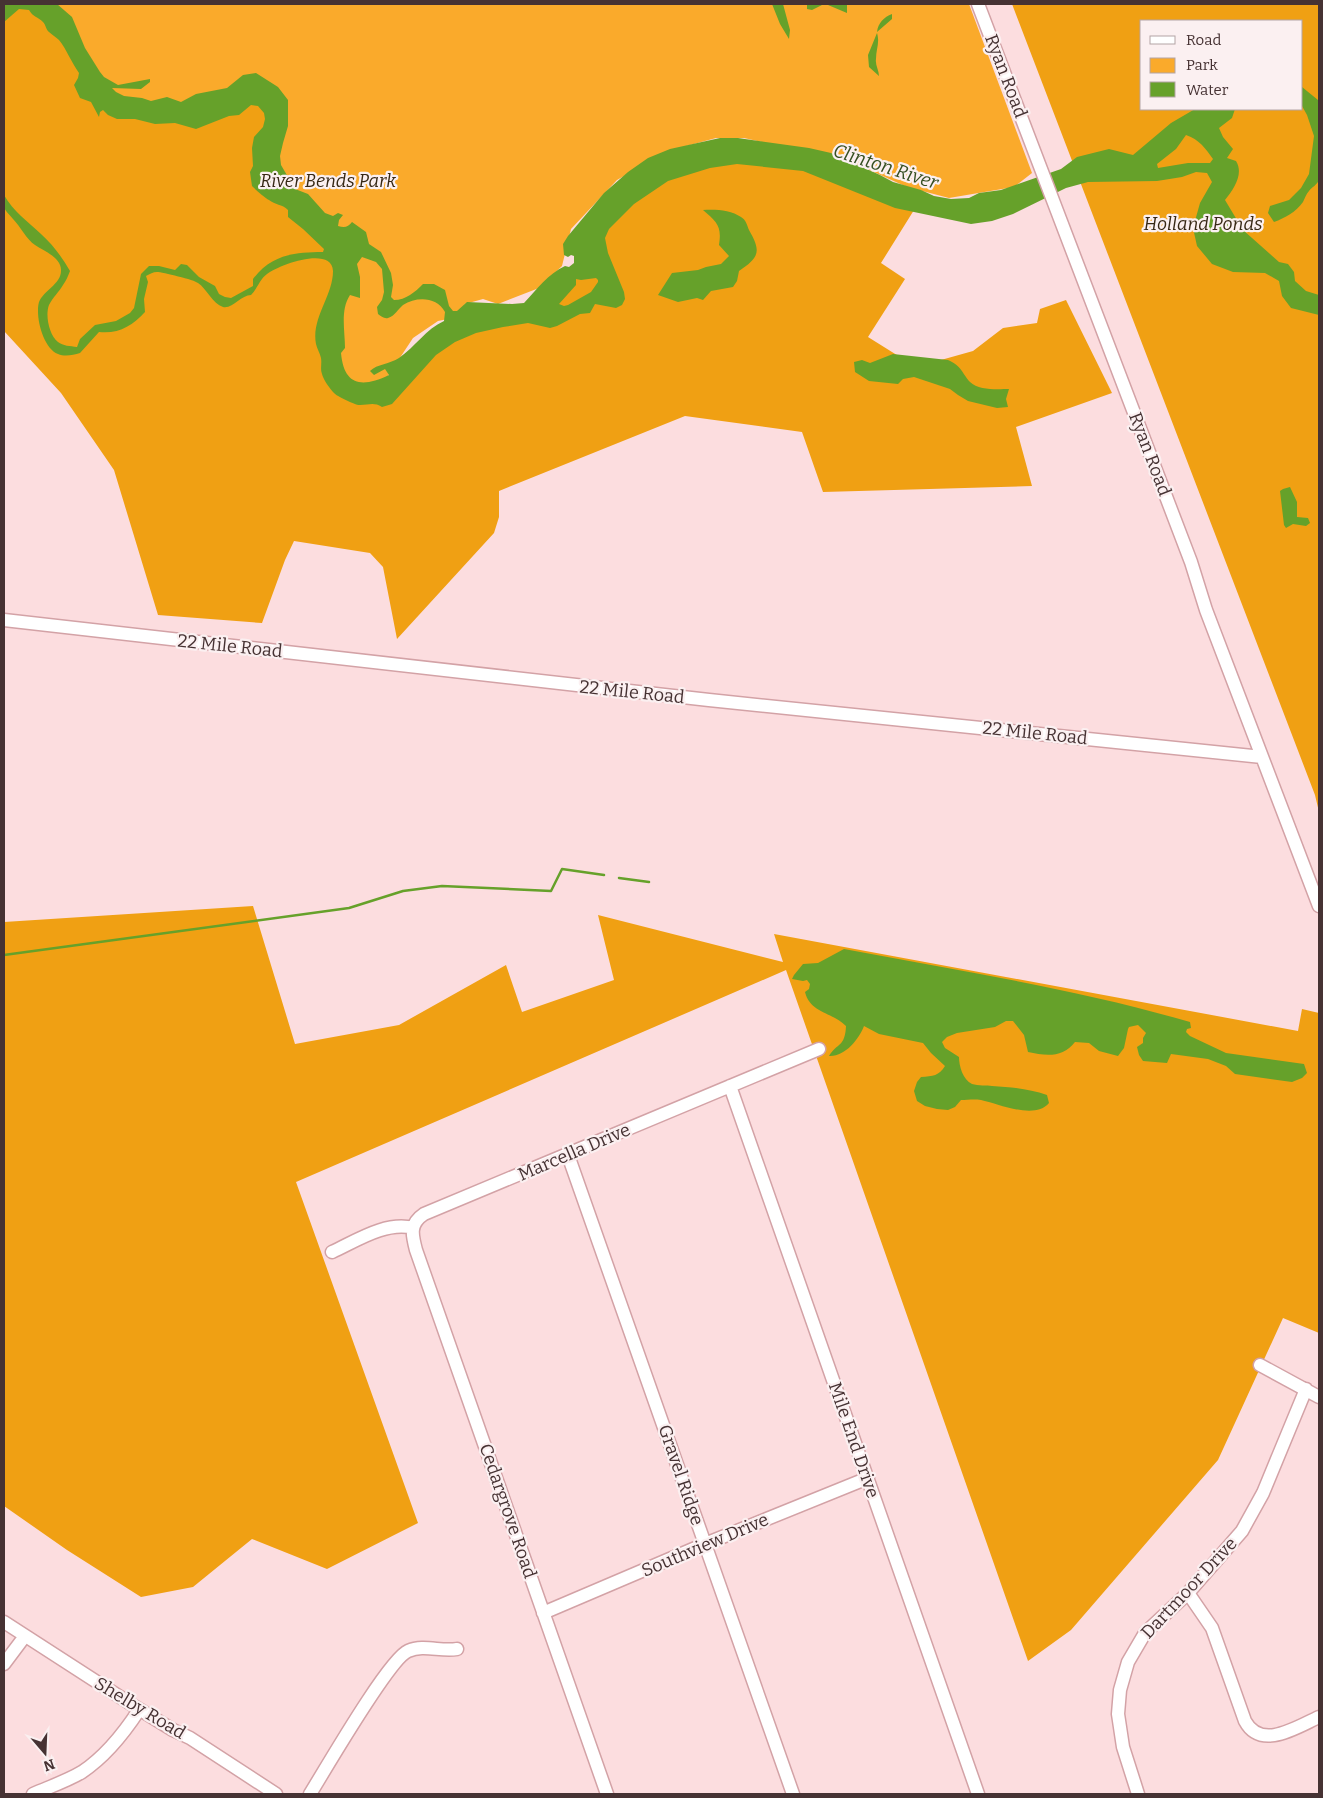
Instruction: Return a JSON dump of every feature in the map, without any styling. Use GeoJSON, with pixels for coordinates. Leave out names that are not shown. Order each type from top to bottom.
{"type":"FeatureCollection","features":[{"type":"Feature","properties":{"kind":"street","name":"Ryan Road"},"geometry":{"type":"LineString","coordinates":[[978,4],[1191,562],[1206,610],[1319,906]]}},
{"type":"Feature","properties":{"kind":"street","name":"22 Mile Road"},"geometry":{"type":"LineString","coordinates":[[4,620],[699,699],[1262,756]]}},
{"type":"Feature","properties":{"kind":"street","name":"Marcella Drive"},"geometry":{"type":"LineString","coordinates":[[412,1228],[416,1220],[424,1214],[819,1049]]}},
{"type":"Feature","properties":{"kind":"street","name":"Mile End Drive"},"geometry":{"type":"LineString","coordinates":[[730,1086],[978,1794]]}},
{"type":"Feature","properties":{"kind":"street","name":"Gravel Ridge"},"geometry":{"type":"LineString","coordinates":[[568,1155],[793,1794]]}},
{"type":"Feature","properties":{"kind":"street"},"geometry":{"type":"LineString","coordinates":[[332,1252],[384,1228],[403,1225],[412,1228]]}},
{"type":"Feature","properties":{"kind":"street","name":"Cedargrove Road"},"geometry":{"type":"LineString","coordinates":[[412,1228],[416,1250],[606,1794]]}},
{"type":"Feature","properties":{"kind":"street"},"geometry":{"type":"LineString","coordinates":[[1260,1365],[1319,1396]]}},
{"type":"Feature","properties":{"kind":"street","name":"Dartmoor Drive"},"geometry":{"type":"LineString","coordinates":[[1138,1794],[1120,1734],[1118,1703],[1123,1675],[1132,1653],[1145,1633],[1188,1592],[1235,1541],[1257,1506],[1306,1389]]}},
{"type":"Feature","properties":{"kind":"street","name":"Southview Drive"},"geometry":{"type":"LineString","coordinates":[[543,1613],[705,1544],[868,1478]]}},
{"type":"Feature","properties":{"kind":"street"},"geometry":{"type":"LineString","coordinates":[[1188,1592],[1212,1628],[1245,1721],[1250,1730],[1258,1735],[1272,1736],[1319,1717]]}},
{"type":"Feature","properties":{"kind":"street","name":"Shelby Road"},"geometry":{"type":"LineString","coordinates":[[4,1622],[139,1710],[190,1738],[276,1794]]}},
{"type":"Feature","properties":{"kind":"street"},"geometry":{"type":"LineString","coordinates":[[4,1664],[25,1636]]}},
{"type":"Feature","properties":{"kind":"street"},"geometry":{"type":"LineString","coordinates":[[310,1794],[379,1685],[401,1655],[406,1651],[422,1648],[457,1649]]}},
{"type":"Feature","properties":{"kind":"street"},"geometry":{"type":"LineString","coordinates":[[32,1794],[73,1777],[93,1764],[127,1729],[139,1710]]}},
{"type":"Feature","properties":{"kind":"green space","name":"River Bends Park"},"geometry":{"type":"Polygon","coordinates":[[[4,4],[969,4],[1032,173],[1014,187],[949,198],[907,187],[834,154],[794,149],[744,138],[716,138],[668,151],[617,180],[571,229],[562,266],[539,288],[498,304],[483,299],[465,304],[458,317],[438,321],[413,338],[380,388],[352,386],[4,4]]]}},
{"type":"Feature","properties":{"kind":"green space"},"geometry":{"type":"Polygon","coordinates":[[[13,4],[52,11],[107,101],[194,110],[275,97],[264,154],[348,257],[338,362],[352,386],[380,388],[458,317],[548,299],[625,195],[704,152],[807,160],[919,202],[881,263],[905,279],[868,337],[916,367],[973,351],[1003,328],[1037,323],[1040,309],[1066,300],[1112,393],[1016,427],[1032,486],[823,492],[802,432],[685,416],[499,491],[499,517],[494,533],[397,639],[383,567],[370,553],[294,541],[262,623],[158,615],[114,470],[61,393],[4,331],[4,13],[13,4]]]}},
{"type":"Feature","properties":{"kind":"green space","name":"Holland Ponds"},"geometry":{"type":"Polygon","coordinates":[[[1012,4],[1319,4],[1319,812],[1315,795],[1012,4]]]}},
{"type":"Feature","properties":{"kind":"green space"},"geometry":{"type":"Polygon","coordinates":[[[253,906],[295,1044],[399,1025],[506,965],[522,1012],[614,980],[598,915],[783,962],[774,934],[1298,1031],[1302,1009],[1319,1013],[1319,1333],[1283,1318],[1218,1460],[1071,1630],[1028,1661],[786,970],[296,1182],[418,1523],[327,1569],[252,1539],[193,1587],[141,1597],[67,1550],[4,1506],[4,922],[253,906]]]}},
{"type":"Feature","properties":{"kind":"water"},"geometry":{"type":"Polygon","coordinates":[[[4,4],[57,4],[72,17],[85,48],[104,77],[118,85],[150,79],[150,82],[141,89],[112,88],[124,96],[151,101],[167,97],[181,102],[196,94],[227,88],[243,75],[256,73],[278,87],[288,100],[288,126],[280,156],[281,165],[295,189],[308,194],[325,213],[333,216],[338,213],[343,215],[339,220],[338,226],[346,227],[352,222],[366,232],[369,244],[381,252],[391,273],[393,285],[391,297],[394,300],[406,297],[423,284],[434,284],[445,290],[449,306],[453,311],[457,311],[467,302],[524,303],[553,273],[574,263],[574,256],[568,257],[564,255],[563,244],[604,193],[648,158],[670,149],[720,138],[738,138],[809,148],[831,153],[893,182],[934,196],[951,199],[969,198],[979,193],[1001,190],[1061,169],[1077,157],[1109,149],[1133,155],[1171,123],[1193,110],[1235,110],[1232,118],[1219,128],[1223,137],[1233,149],[1227,158],[1236,161],[1239,171],[1235,186],[1225,200],[1243,230],[1279,262],[1288,264],[1294,272],[1295,281],[1306,291],[1319,295],[1319,315],[1291,308],[1282,296],[1279,281],[1265,273],[1233,272],[1212,264],[1197,246],[1193,228],[1200,203],[1212,182],[1207,173],[1196,172],[1182,177],[1157,181],[1088,182],[1066,188],[1013,214],[992,221],[971,224],[895,208],[803,171],[737,164],[710,168],[668,181],[634,204],[609,229],[605,238],[608,253],[624,292],[625,299],[622,305],[616,308],[595,304],[590,313],[580,314],[550,328],[528,323],[476,333],[455,342],[436,355],[392,404],[382,407],[374,404],[358,405],[342,398],[332,391],[323,376],[315,334],[319,316],[330,289],[333,271],[330,263],[324,259],[304,259],[273,270],[265,276],[251,295],[227,307],[216,303],[201,285],[196,282],[165,273],[153,273],[146,276],[148,282],[144,299],[145,312],[140,317],[125,328],[113,332],[99,332],[80,353],[61,355],[53,351],[44,339],[39,323],[38,308],[41,298],[58,280],[61,266],[52,255],[32,243],[6,212],[4,195],[16,211],[53,247],[70,271],[52,299],[47,314],[52,335],[58,342],[67,346],[77,347],[80,339],[95,325],[116,321],[130,313],[134,308],[141,274],[149,266],[159,266],[175,270],[181,264],[187,265],[199,277],[215,286],[219,294],[231,298],[253,286],[253,279],[275,260],[293,254],[323,252],[324,249],[288,217],[288,210],[267,199],[252,186],[250,172],[253,166],[252,148],[254,137],[263,127],[265,119],[264,113],[258,106],[251,105],[239,115],[229,116],[196,129],[175,123],[155,124],[135,119],[117,119],[108,115],[103,110],[100,112],[99,117],[91,102],[80,98],[74,85],[79,73],[62,44],[48,31],[43,22],[29,10],[19,9],[4,22],[4,4]],[[1186,135],[1176,149],[1157,164],[1158,168],[1188,163],[1210,163],[1213,159],[1195,139],[1186,135]],[[362,257],[357,264],[360,277],[360,298],[350,295],[347,301],[344,314],[345,348],[341,353],[343,364],[350,378],[356,381],[371,382],[389,375],[385,369],[374,375],[370,371],[405,354],[432,329],[444,321],[445,312],[437,303],[420,299],[403,305],[390,317],[383,317],[378,314],[377,307],[382,300],[384,292],[382,269],[376,262],[362,257]],[[596,278],[576,279],[576,285],[559,304],[568,305],[591,292],[598,282],[596,278]]]}},
{"type":"Feature","properties":{"kind":"water"},"geometry":{"type":"Polygon","coordinates":[[[772,4],[783,4],[790,30],[789,39],[780,24],[772,4]]]}},
{"type":"Feature","properties":{"kind":"water"},"geometry":{"type":"Polygon","coordinates":[[[807,4],[847,4],[847,13],[828,5],[822,5],[812,10],[807,9],[807,4]]]}},
{"type":"Feature","properties":{"kind":"water"},"geometry":{"type":"Polygon","coordinates":[[[892,14],[892,19],[877,32],[882,21],[892,14]]]}},
{"type":"Feature","properties":{"kind":"water"},"geometry":{"type":"Polygon","coordinates":[[[877,33],[876,61],[879,76],[869,67],[868,55],[877,33]]]}},
{"type":"Feature","properties":{"kind":"water"},"geometry":{"type":"Polygon","coordinates":[[[1303,88],[1319,103],[1319,180],[1308,192],[1297,209],[1286,217],[1274,222],[1268,213],[1270,206],[1289,200],[1301,188],[1309,174],[1314,136],[1303,108],[1303,88]]]}},
{"type":"Feature","properties":{"kind":"water"},"geometry":{"type":"Polygon","coordinates":[[[703,210],[728,211],[743,218],[757,249],[755,257],[739,271],[737,281],[733,287],[711,291],[703,300],[697,298],[678,302],[658,295],[672,273],[698,270],[721,264],[729,256],[719,245],[720,233],[717,225],[703,210]]]}},
{"type":"Feature","properties":{"kind":"water"},"geometry":{"type":"Polygon","coordinates":[[[893,354],[948,360],[959,367],[970,382],[978,387],[1009,389],[1006,399],[1008,407],[997,408],[968,401],[950,389],[914,377],[903,379],[898,384],[869,381],[855,372],[854,362],[862,360],[870,363],[893,354]]]}},
{"type":"Feature","properties":{"kind":"water"},"geometry":{"type":"Polygon","coordinates":[[[1290,487],[1297,502],[1297,517],[1308,518],[1310,523],[1306,526],[1293,524],[1286,528],[1284,525],[1280,491],[1290,487]]]}},
{"type":"Feature","properties":{"kind":"water"},"geometry":{"type":"Polygon","coordinates":[[[844,949],[1018,981],[1147,1010],[1190,1022],[1191,1028],[1187,1029],[1186,1032],[1190,1036],[1226,1053],[1304,1064],[1307,1073],[1302,1078],[1292,1082],[1235,1074],[1226,1066],[1208,1059],[1171,1054],[1167,1063],[1143,1061],[1137,1047],[1143,1043],[1146,1033],[1138,1025],[1129,1027],[1124,1048],[1118,1056],[1099,1051],[1089,1043],[1075,1042],[1060,1053],[1048,1055],[1028,1052],[1024,1035],[1013,1021],[1006,1021],[995,1027],[957,1033],[947,1037],[942,1042],[945,1048],[959,1057],[962,1072],[972,1084],[1033,1091],[1047,1095],[1049,1103],[1043,1108],[1026,1111],[981,1100],[961,1100],[955,1107],[948,1110],[925,1106],[917,1101],[914,1091],[917,1082],[921,1077],[938,1074],[945,1066],[923,1043],[879,1034],[864,1026],[851,1046],[841,1054],[829,1056],[843,1041],[846,1026],[812,1004],[805,992],[809,989],[810,984],[807,980],[792,979],[803,964],[818,963],[844,949]]]}},
{"type":"Feature","properties":{"kind":"waterway"},"geometry":{"type":"LineString","coordinates":[[4,955],[349,908],[403,891],[442,886],[551,891],[562,869],[604,875]]}},
{"type":"Feature","properties":{"kind":"waterway"},"geometry":{"type":"LineString","coordinates":[[619,878],[649,882]]}},
{"type":"Feature","properties":{"kind":"water label","name":"Clinton River"},"geometry":{"type":"Point","coordinates":[886,166]}}]}
